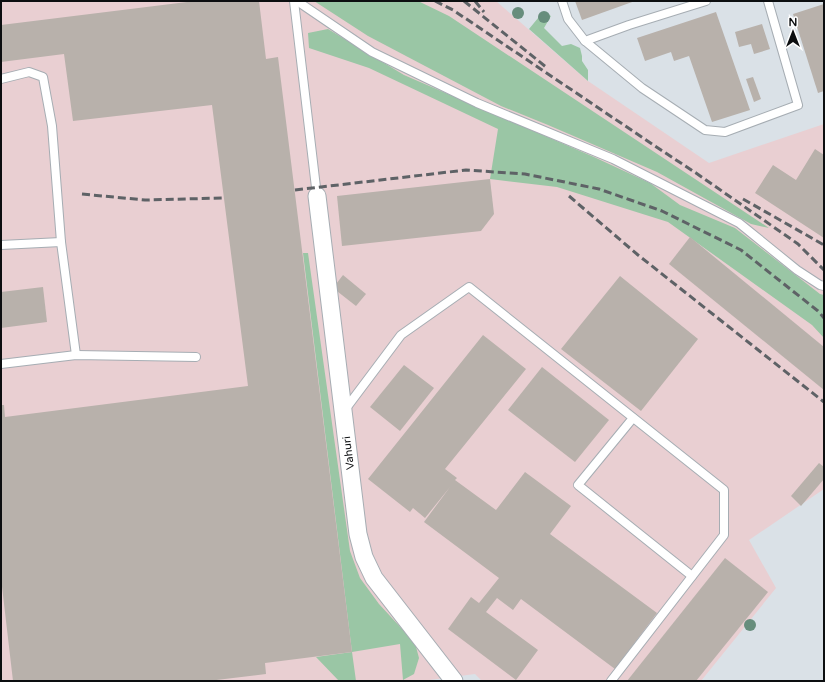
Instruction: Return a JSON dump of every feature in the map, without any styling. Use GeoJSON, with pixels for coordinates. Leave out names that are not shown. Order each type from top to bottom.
{"type":"FeatureCollection","features":[{"type":"Feature","properties":{"kind":"street","name":"Vahuri"},"geometry":{"type":"LineString","coordinates":[[317,196],[358,534],[364,557],[374,578],[454,681]]}},
{"type":"Feature","properties":{"kind":"lane"},"geometry":{"type":"LineString","coordinates":[[294,1],[317,196]]}},
{"type":"Feature","properties":{"kind":"lane"},"geometry":{"type":"LineString","coordinates":[[297,1],[372,52],[477,103],[614,159],[738,223],[797,270],[824,286]]}},
{"type":"Feature","properties":{"kind":"lane"},"geometry":{"type":"LineString","coordinates":[[562,1],[568,19],[585,41],[642,88],[705,130],[725,132],[798,105],[768,1]]}},
{"type":"Feature","properties":{"kind":"lane"},"geometry":{"type":"LineString","coordinates":[[585,41],[629,25],[706,1]]}},
{"type":"Feature","properties":{"kind":"lane"},"geometry":{"type":"LineString","coordinates":[[1,79],[29,72],[43,77],[52,126],[61,242],[76,355]]}},
{"type":"Feature","properties":{"kind":"lane"},"geometry":{"type":"LineString","coordinates":[[3,243],[61,242]]}},
{"type":"Feature","properties":{"kind":"lane"},"geometry":{"type":"LineString","coordinates":[[343,412],[401,334],[469,287],[724,490],[724,535],[611,681]]}},
{"type":"Feature","properties":{"kind":"lane"},"geometry":{"type":"LineString","coordinates":[[1,364],[76,355],[196,357]]}},
{"type":"Feature","properties":{"kind":"lane"},"geometry":{"type":"LineString","coordinates":[[633,418],[578,485],[692,576]]}},
{"type":"Feature","properties":{"kind":"shaded area"},"geometry":{"type":"Polygon","coordinates":[[[1,1],[496,1],[588,81],[709,163],[824,124],[824,489],[749,540],[776,588],[701,681],[482,681],[475,674],[422,681],[1,681],[1,1]]]}},
{"type":"Feature","properties":{"kind":"green space"},"geometry":{"type":"Polygon","coordinates":[[[314,1],[418,1],[449,16],[769,228],[751,224],[657,172],[501,106],[368,36],[314,1]]]}},
{"type":"Feature","properties":{"kind":"green space"},"geometry":{"type":"Polygon","coordinates":[[[543,12],[551,16],[544,28],[562,46],[571,44],[580,48],[582,61],[588,70],[588,81],[529,29],[543,12]]]}},
{"type":"Feature","properties":{"kind":"green space"},"geometry":{"type":"Polygon","coordinates":[[[328,29],[404,75],[594,157],[650,183],[680,205],[735,228],[820,294],[824,295],[824,338],[812,325],[668,222],[557,187],[490,179],[498,129],[369,68],[309,48],[308,33],[328,29]]]}},
{"type":"Feature","properties":{"kind":"green space"},"geometry":{"type":"Polygon","coordinates":[[[303,253],[308,253],[350,551],[360,578],[379,604],[415,643],[419,658],[414,674],[403,680],[400,644],[352,652],[303,253]]]}},
{"type":"Feature","properties":{"kind":"green space"},"geometry":{"type":"Polygon","coordinates":[[[352,652],[356,681],[339,681],[316,657],[352,652]]]}},
{"type":"Feature","properties":{"kind":"building"},"geometry":{"type":"Polygon","coordinates":[[[195,1],[259,1],[266,59],[278,57],[352,652],[265,663],[266,674],[208,681],[13,681],[1,578],[1,405],[4,405],[5,417],[248,386],[212,105],[73,121],[64,54],[1,62],[1,25],[195,1]]]}},
{"type":"Feature","properties":{"kind":"building"},"geometry":{"type":"Polygon","coordinates":[[[575,1],[635,1],[582,20],[575,1]]]}},
{"type":"Feature","properties":{"kind":"building"},"geometry":{"type":"Polygon","coordinates":[[[824,4],[824,91],[818,93],[793,14],[824,4]]]}},
{"type":"Feature","properties":{"kind":"building"},"geometry":{"type":"Polygon","coordinates":[[[716,12],[750,110],[712,122],[689,56],[674,61],[671,52],[645,61],[637,38],[716,12]]]}},
{"type":"Feature","properties":{"kind":"building"},"geometry":{"type":"Polygon","coordinates":[[[762,24],[770,49],[754,54],[751,44],[739,47],[735,32],[762,24]]]}},
{"type":"Feature","properties":{"kind":"building"},"geometry":{"type":"Polygon","coordinates":[[[753,77],[761,99],[754,102],[746,79],[753,77]]]}},
{"type":"Feature","properties":{"kind":"building"},"geometry":{"type":"Polygon","coordinates":[[[815,149],[824,155],[824,238],[755,193],[773,165],[796,180],[815,149]]]}},
{"type":"Feature","properties":{"kind":"building"},"geometry":{"type":"Polygon","coordinates":[[[490,179],[494,214],[481,231],[342,246],[337,196],[490,179]]]}},
{"type":"Feature","properties":{"kind":"building"},"geometry":{"type":"Polygon","coordinates":[[[690,237],[824,347],[824,390],[669,264],[690,237]]]}},
{"type":"Feature","properties":{"kind":"building"},"geometry":{"type":"Polygon","coordinates":[[[343,275],[366,294],[356,306],[333,288],[343,275]]]}},
{"type":"Feature","properties":{"kind":"building"},"geometry":{"type":"Polygon","coordinates":[[[620,276],[698,339],[641,411],[561,349],[620,276]]]}},
{"type":"Feature","properties":{"kind":"building"},"geometry":{"type":"Polygon","coordinates":[[[43,287],[47,322],[1,328],[1,292],[43,287]]]}},
{"type":"Feature","properties":{"kind":"building"},"geometry":{"type":"Polygon","coordinates":[[[483,335],[526,369],[445,469],[457,478],[455,480],[496,510],[525,472],[571,506],[550,534],[657,613],[615,669],[521,599],[513,610],[497,598],[486,612],[538,650],[516,680],[448,629],[471,597],[479,603],[499,578],[424,522],[450,487],[425,518],[413,508],[410,512],[368,479],[483,335]]]}},
{"type":"Feature","properties":{"kind":"building"},"geometry":{"type":"Polygon","coordinates":[[[404,365],[434,388],[400,431],[370,407],[404,365]]]}},
{"type":"Feature","properties":{"kind":"building"},"geometry":{"type":"Polygon","coordinates":[[[542,367],[609,420],[575,462],[508,410],[542,367]]]}},
{"type":"Feature","properties":{"kind":"building"},"geometry":{"type":"Polygon","coordinates":[[[819,463],[824,467],[824,479],[801,506],[791,496],[819,463]]]}},
{"type":"Feature","properties":{"kind":"building"},"geometry":{"type":"Polygon","coordinates":[[[725,558],[768,592],[696,681],[627,681],[725,558]]]}},
{"type":"Feature","properties":{"kind":"railway"},"geometry":{"type":"LineString","coordinates":[[435,1],[453,10],[696,173],[798,244],[824,270]]}},
{"type":"Feature","properties":{"kind":"railway"},"geometry":{"type":"LineString","coordinates":[[464,1],[546,67]]}},
{"type":"Feature","properties":{"kind":"railway"},"geometry":{"type":"LineString","coordinates":[[475,1],[484,12]]}},
{"type":"Feature","properties":{"kind":"railway"},"geometry":{"type":"LineString","coordinates":[[295,190],[466,170],[525,174],[599,189],[662,211],[741,250],[818,311],[824,318]]}},
{"type":"Feature","properties":{"kind":"railway"},"geometry":{"type":"LineString","coordinates":[[82,194],[145,200],[224,198]]}},
{"type":"Feature","properties":{"kind":"railway"},"geometry":{"type":"LineString","coordinates":[[569,196],[638,255],[824,402]]}},
{"type":"Feature","properties":{"kind":"railway"},"geometry":{"type":"LineString","coordinates":[[743,199],[824,245]]}}]}
